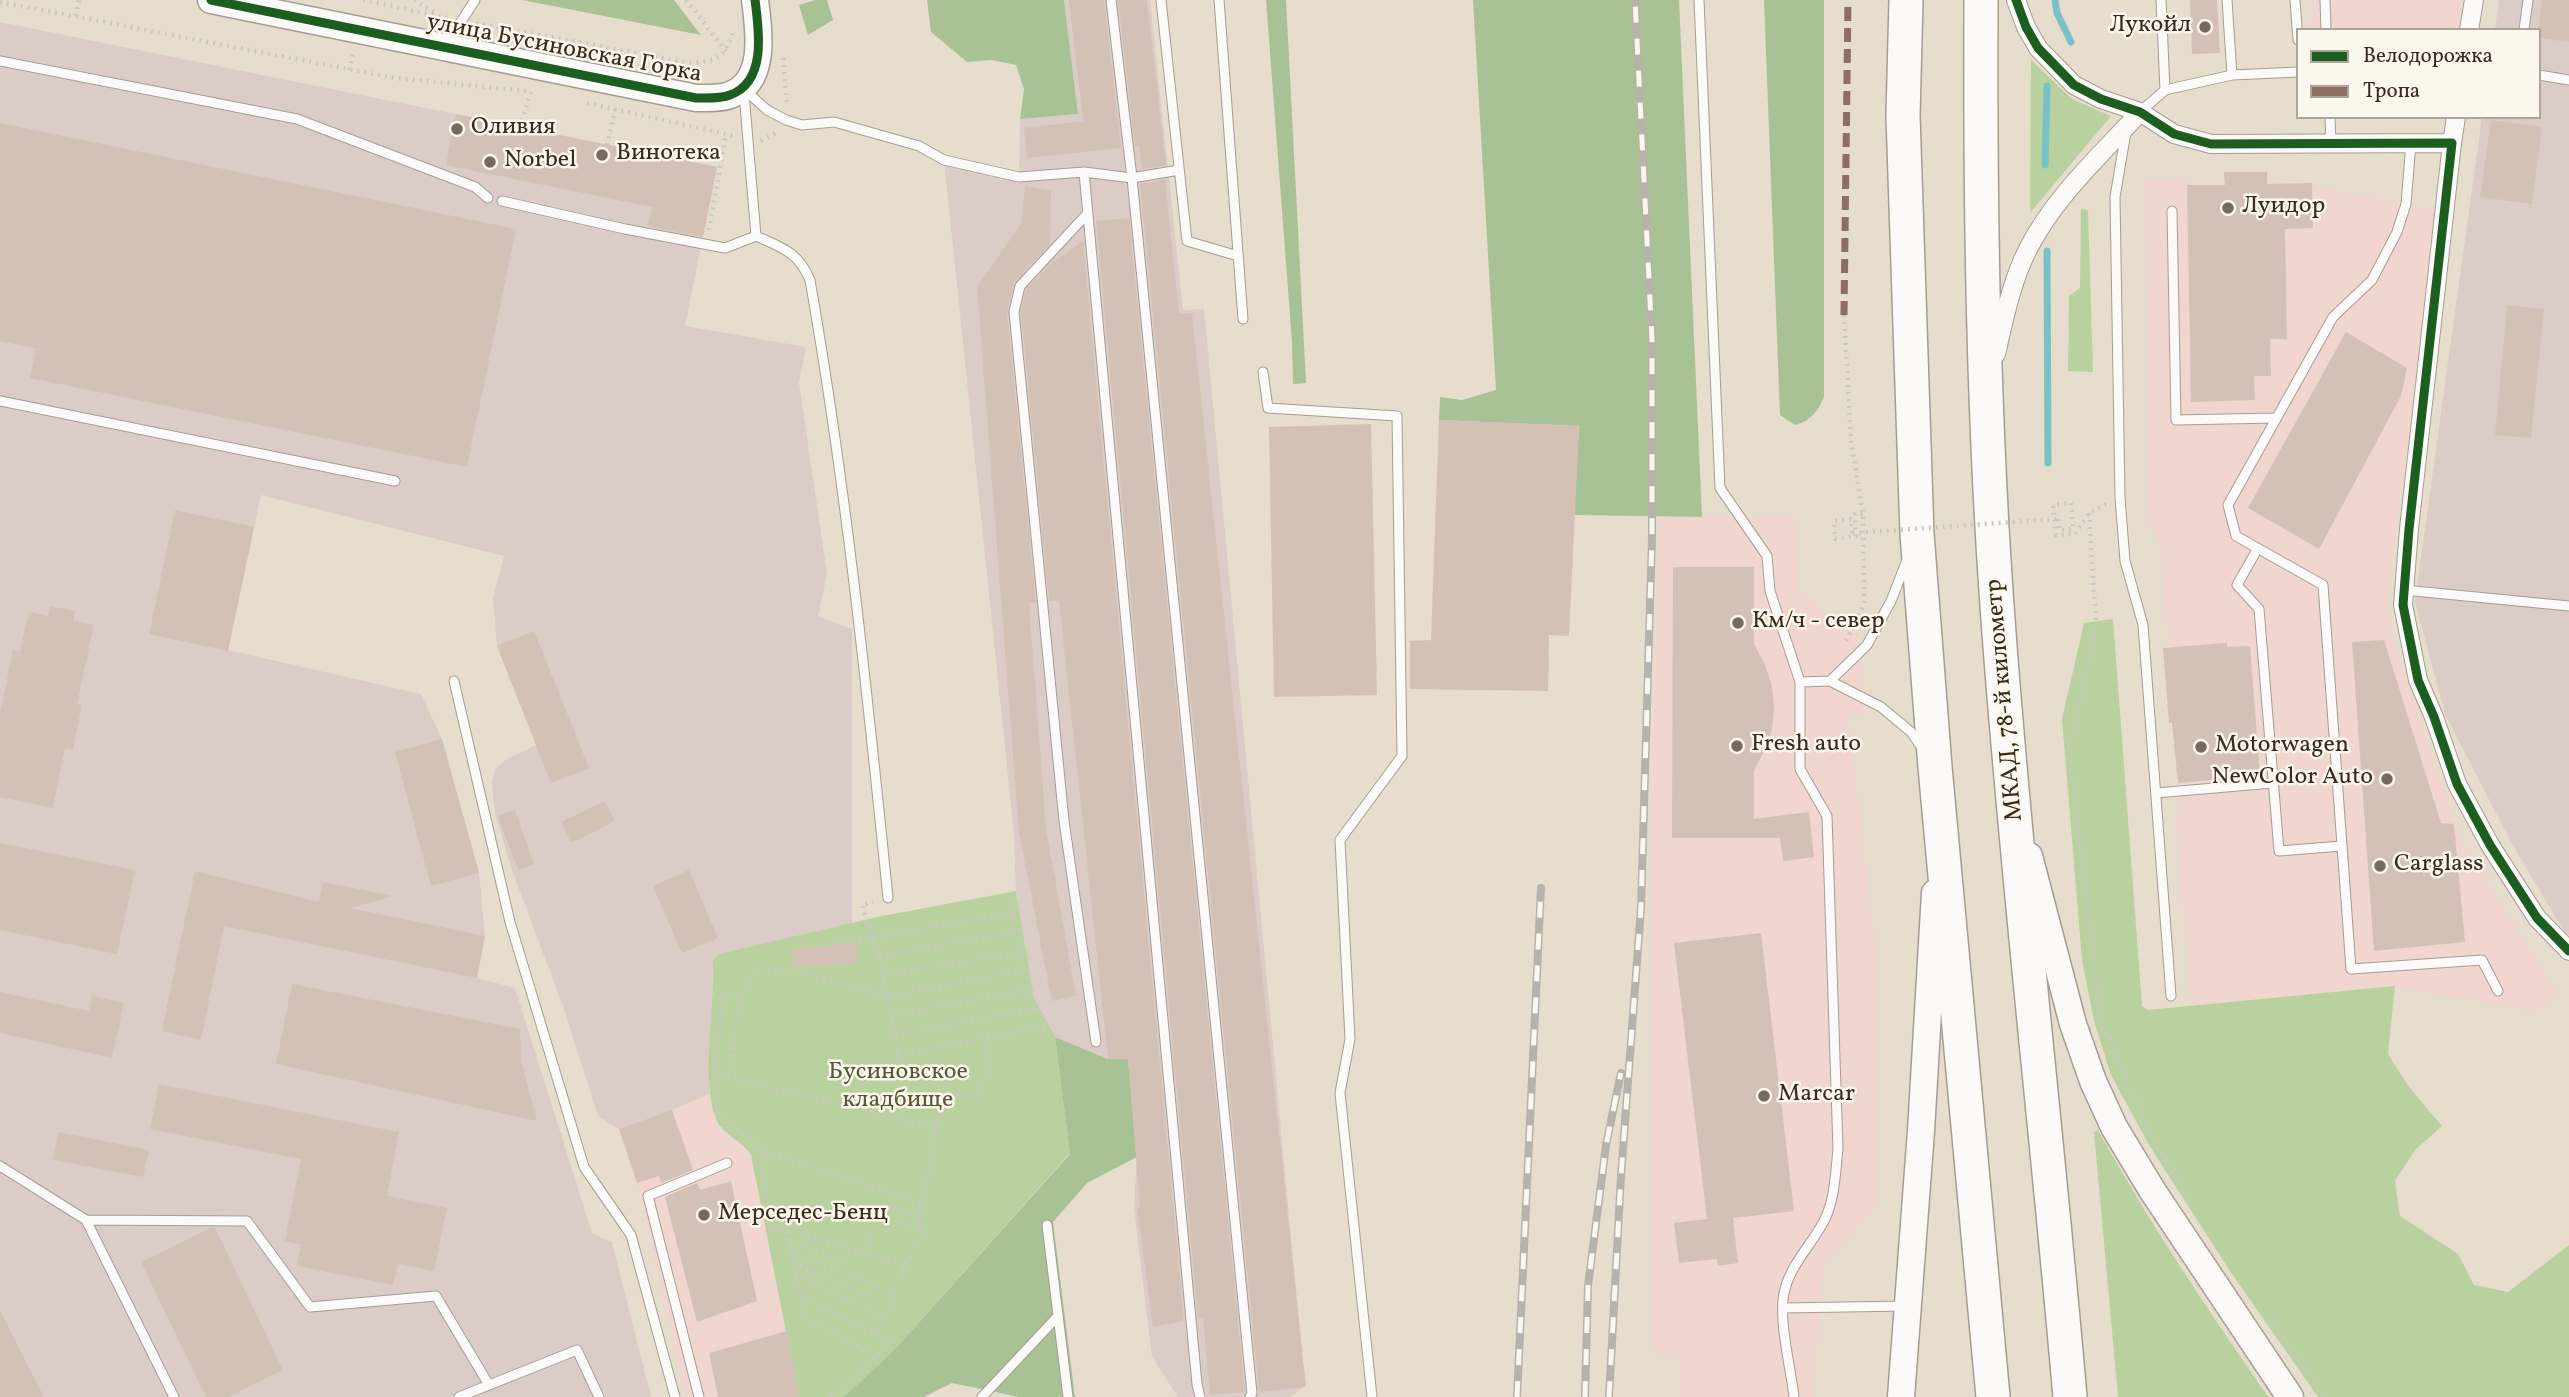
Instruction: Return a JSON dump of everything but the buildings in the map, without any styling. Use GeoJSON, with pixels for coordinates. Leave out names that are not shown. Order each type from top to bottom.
{"type":"FeatureCollection","features":[{"type":"Feature","properties":{"kind":"highway"},"geometry":{"type":"LineString","coordinates":[[1906,0],[1903,116],[1917,534],[1935,767],[1993,1397]]}},
{"type":"Feature","properties":{"kind":"highway","name":"МКАД, 78-й километр"},"geometry":{"type":"LineString","coordinates":[[1981,0],[1980,134],[1986,395],[1998,631],[2070,1397]]}},
{"type":"Feature","properties":{"kind":"main road","name":"улица Бусиновская Горка"},"geometry":{"type":"LineString","coordinates":[[211,0],[696,98],[729,95],[743,88]]}},
{"type":"Feature","properties":{"kind":"main road"},"geometry":{"type":"LineString","coordinates":[[743,88],[755,70],[759,35],[755,0]]}},
{"type":"Feature","properties":{"kind":"main road"},"geometry":{"type":"LineString","coordinates":[[2012,793],[2073,1024],[2114,1127],[2152,1190],[2290,1397]]}},
{"type":"Feature","properties":{"kind":"main road"},"geometry":{"type":"LineString","coordinates":[[1901,1397],[1940,817]]}},
{"type":"Feature","properties":{"kind":"street"},"geometry":{"type":"LineString","coordinates":[[2016,0],[2026,27],[2038,48],[2074,85],[2101,99],[2140,112],[2174,134],[2211,144],[2452,144]]}},
{"type":"Feature","properties":{"kind":"street"},"geometry":{"type":"LineString","coordinates":[[2469,28],[2474,0]]}},
{"type":"Feature","properties":{"kind":"street"},"geometry":{"type":"LineString","coordinates":[[1986,395],[2009,299],[2027,251],[2061,199],[2140,112]]}},
{"type":"Feature","properties":{"kind":"street"},"geometry":{"type":"LineString","coordinates":[[2456,119],[2403,605],[2418,680],[2457,784],[2490,845],[2537,918],[2569,951]]}},
{"type":"Feature","properties":{"kind":"lane"},"geometry":{"type":"LineString","coordinates":[[445,47],[475,0]]}},
{"type":"Feature","properties":{"kind":"lane"},"geometry":{"type":"LineString","coordinates":[[1111,0],[1132,178],[1252,1393],[1250,1397]]}},
{"type":"Feature","properties":{"kind":"lane"},"geometry":{"type":"LineString","coordinates":[[1161,0],[1187,242],[1238,256]]}},
{"type":"Feature","properties":{"kind":"lane"},"geometry":{"type":"LineString","coordinates":[[1219,0],[1243,319]]}},
{"type":"Feature","properties":{"kind":"lane"},"geometry":{"type":"LineString","coordinates":[[1699,0],[1720,488],[1767,556],[1770,591],[1800,682],[1800,769],[1827,816],[1838,1149],[1832,1199],[1822,1227],[1799,1257],[1785,1289],[1783,1308],[1794,1397]]}},
{"type":"Feature","properties":{"kind":"lane"},"geometry":{"type":"LineString","coordinates":[[2161,0],[2165,90]]}},
{"type":"Feature","properties":{"kind":"lane"},"geometry":{"type":"LineString","coordinates":[[2227,0],[2232,75]]}},
{"type":"Feature","properties":{"kind":"lane"},"geometry":{"type":"LineString","coordinates":[[2295,0],[2297,28]]}},
{"type":"Feature","properties":{"kind":"lane"},"geometry":{"type":"LineString","coordinates":[[2325,0],[2326,28]]}},
{"type":"Feature","properties":{"kind":"lane"},"geometry":{"type":"LineString","coordinates":[[2524,28],[2528,0]]}},
{"type":"Feature","properties":{"kind":"lane"},"geometry":{"type":"LineString","coordinates":[[0,61],[298,119],[475,187],[488,198]]}},
{"type":"Feature","properties":{"kind":"lane"},"geometry":{"type":"LineString","coordinates":[[2140,112],[2165,90],[2232,75],[2296,72]]}},
{"type":"Feature","properties":{"kind":"lane"},"geometry":{"type":"LineString","coordinates":[[2541,75],[2569,80]]}},
{"type":"Feature","properties":{"kind":"lane"},"geometry":{"type":"LineString","coordinates":[[743,88],[767,110],[786,120],[802,125],[834,122],[919,146],[944,160],[1019,177],[1084,172],[1132,178],[1180,170]]}},
{"type":"Feature","properties":{"kind":"lane"},"geometry":{"type":"LineString","coordinates":[[743,88],[756,236]]}},
{"type":"Feature","properties":{"kind":"lane"},"geometry":{"type":"LineString","coordinates":[[2330,119],[2331,142]]}},
{"type":"Feature","properties":{"kind":"lane"},"geometry":{"type":"LineString","coordinates":[[2127,127],[2115,197],[2120,498],[2125,561],[2143,625],[2171,996]]}},
{"type":"Feature","properties":{"kind":"lane"},"geometry":{"type":"LineString","coordinates":[[2411,143],[2406,204],[2397,232],[2372,280],[2333,317],[2228,505],[2236,536],[2323,585],[2351,969],[2482,960],[2498,991]]}},
{"type":"Feature","properties":{"kind":"lane"},"geometry":{"type":"LineString","coordinates":[[1084,172],[1196,1384],[1200,1397]]}},
{"type":"Feature","properties":{"kind":"lane"},"geometry":{"type":"LineString","coordinates":[[502,201],[725,248],[756,236],[787,249],[803,264],[810,280],[833,413],[865,668],[888,898]]}},
{"type":"Feature","properties":{"kind":"lane"},"geometry":{"type":"LineString","coordinates":[[2172,211],[2176,420],[2276,418]]}},
{"type":"Feature","properties":{"kind":"lane"},"geometry":{"type":"LineString","coordinates":[[1087,214],[1020,286],[1014,312],[1064,821],[1096,1042]]}},
{"type":"Feature","properties":{"kind":"lane"},"geometry":{"type":"LineString","coordinates":[[1263,372],[1268,408],[1396,416],[1402,756],[1340,840],[1350,1039],[1340,1093],[1372,1397]]}},
{"type":"Feature","properties":{"kind":"lane"},"geometry":{"type":"LineString","coordinates":[[0,401],[395,481]]}},
{"type":"Feature","properties":{"kind":"lane"},"geometry":{"type":"LineString","coordinates":[[1830,681],[1867,645],[1891,601],[1917,534]]}},
{"type":"Feature","properties":{"kind":"lane"},"geometry":{"type":"LineString","coordinates":[[2258,548],[2237,585],[2259,609],[2279,851],[2342,846]]}},
{"type":"Feature","properties":{"kind":"lane"},"geometry":{"type":"LineString","coordinates":[[2404,590],[2569,606]]}},
{"type":"Feature","properties":{"kind":"lane"},"geometry":{"type":"LineString","coordinates":[[454,681],[510,922],[584,1167],[631,1236],[675,1397]]}},
{"type":"Feature","properties":{"kind":"lane"},"geometry":{"type":"LineString","coordinates":[[1800,682],[1830,681],[1881,707],[1911,732],[1935,767]]}},
{"type":"Feature","properties":{"kind":"lane"},"geometry":{"type":"LineString","coordinates":[[2156,793],[2273,783]]}},
{"type":"Feature","properties":{"kind":"lane"},"geometry":{"type":"LineString","coordinates":[[699,1397],[648,1196],[727,1163]]}},
{"type":"Feature","properties":{"kind":"lane"},"geometry":{"type":"LineString","coordinates":[[0,1166],[86,1220],[174,1397]]}},
{"type":"Feature","properties":{"kind":"lane"},"geometry":{"type":"LineString","coordinates":[[86,1220],[247,1221],[310,1307],[436,1296],[489,1385]]}},
{"type":"Feature","properties":{"kind":"lane"},"geometry":{"type":"LineString","coordinates":[[1047,1225],[1068,1397]]}},
{"type":"Feature","properties":{"kind":"lane"},"geometry":{"type":"LineString","coordinates":[[1783,1308],[1909,1306]]}},
{"type":"Feature","properties":{"kind":"lane"},"geometry":{"type":"LineString","coordinates":[[982,1397],[1058,1316]]}},
{"type":"Feature","properties":{"kind":"lane"},"geometry":{"type":"LineString","coordinates":[[459,1397],[576,1350],[599,1397]]}},
{"type":"Feature","properties":{"kind":"path"},"geometry":{"type":"LineString","coordinates":[[76,17],[79,0]]}},
{"type":"Feature","properties":{"kind":"path"},"geometry":{"type":"LineString","coordinates":[[363,0],[688,63],[711,62],[727,52],[734,30]]}},
{"type":"Feature","properties":{"kind":"path"},"geometry":{"type":"LineString","coordinates":[[414,0],[441,17]]}},
{"type":"Feature","properties":{"kind":"path"},"geometry":{"type":"LineString","coordinates":[[686,0],[727,52]]}},
{"type":"Feature","properties":{"kind":"path"},"geometry":{"type":"LineString","coordinates":[[0,2],[395,79]]}},
{"type":"Feature","properties":{"kind":"path"},"geometry":{"type":"LineString","coordinates":[[349,69],[353,53]]}},
{"type":"Feature","properties":{"kind":"path"},"geometry":{"type":"LineString","coordinates":[[519,127],[532,91]]}},
{"type":"Feature","properties":{"kind":"path"},"geometry":{"type":"LineString","coordinates":[[607,145],[615,109]]}},
{"type":"Feature","properties":{"kind":"path"},"geometry":{"type":"LineString","coordinates":[[707,240],[726,134]]}},
{"type":"Feature","properties":{"kind":"path"},"geometry":{"type":"LineString","coordinates":[[1844,315],[1851,441],[1863,514],[1864,604],[1850,630]]}},
{"type":"Feature","properties":{"kind":"path"},"geometry":{"type":"LineString","coordinates":[[1863,514],[1855,514],[1856,536],[1835,539],[1834,520],[1851,519],[1852,533],[2058,519],[2059,530],[2073,529],[2071,503],[2053,505],[2056,535],[2075,534],[2090,513],[2096,624],[2069,748],[2102,1022],[2154,1142],[2196,1209]]}},
{"type":"Feature","properties":{"kind":"path"},"geometry":{"type":"LineString","coordinates":[[898,1054],[1047,1026],[1027,990],[1012,894]]}},
{"type":"Feature","properties":{"kind":"path"},"geometry":{"type":"LineString","coordinates":[[888,898],[862,905],[879,956],[900,1063],[946,1078],[918,1228]]}},
{"type":"Feature","properties":{"kind":"path"},"geometry":{"type":"LineString","coordinates":[[838,940],[872,938],[1014,913]]}},
{"type":"Feature","properties":{"kind":"path"},"geometry":{"type":"LineString","coordinates":[[879,956],[1018,932]]}},
{"type":"Feature","properties":{"kind":"path"},"geometry":{"type":"LineString","coordinates":[[883,976],[1021,951]]}},
{"type":"Feature","properties":{"kind":"path"},"geometry":{"type":"LineString","coordinates":[[729,1077],[734,1034],[743,995],[757,967],[804,974],[887,996],[1024,971]]}},
{"type":"Feature","properties":{"kind":"path"},"geometry":{"type":"LineString","coordinates":[[891,1016],[1027,990]]}},
{"type":"Feature","properties":{"kind":"path"},"geometry":{"type":"LineString","coordinates":[[743,995],[723,993],[714,1074],[719,1116],[750,1138],[760,1150],[773,1230],[786,1230],[905,1266]]}},
{"type":"Feature","properties":{"kind":"path"},"geometry":{"type":"LineString","coordinates":[[894,1035],[1037,1008]]}},
{"type":"Feature","properties":{"kind":"path"},"geometry":{"type":"LineString","coordinates":[[943,1093],[980,1097],[984,1076],[990,1075],[985,1038]]}},
{"type":"Feature","properties":{"kind":"path"},"geometry":{"type":"LineString","coordinates":[[714,1074],[937,1128]]}},
{"type":"Feature","properties":{"kind":"path"},"geometry":{"type":"LineString","coordinates":[[760,1150],[923,1204]]}},
{"type":"Feature","properties":{"kind":"path"},"geometry":{"type":"LineString","coordinates":[[883,1204],[920,1216]]}},
{"type":"Feature","properties":{"kind":"path"},"geometry":{"type":"LineString","coordinates":[[881,1216],[924,1230],[892,1293]]}},
{"type":"Feature","properties":{"kind":"path"},"geometry":{"type":"LineString","coordinates":[[866,1254],[873,1228]]}},
{"type":"Feature","properties":{"kind":"path"},"geometry":{"type":"LineString","coordinates":[[786,1230],[805,1318],[877,1356]]}},
{"type":"Feature","properties":{"kind":"path"},"geometry":{"type":"LineString","coordinates":[[788,1241],[847,1263]]}},
{"type":"Feature","properties":{"kind":"path"},"geometry":{"type":"LineString","coordinates":[[790,1252],[896,1295],[875,1333]]}},
{"type":"Feature","properties":{"kind":"path"},"geometry":{"type":"LineString","coordinates":[[793,1263],[874,1298]]}},
{"type":"Feature","properties":{"kind":"path"},"geometry":{"type":"LineString","coordinates":[[795,1274],[884,1316]]}},
{"type":"Feature","properties":{"kind":"path"},"geometry":{"type":"LineString","coordinates":[[801,1298],[893,1342],[831,1397]]}},
{"type":"Feature","properties":{"kind":"path"},"geometry":{"type":"LineString","coordinates":[[2270,1320],[2326,1397]]}},
{"type":"Feature","properties":{"kind":"shaded area"},"geometry":{"type":"Polygon","coordinates":[[[1064,0],[1150,0],[1183,310],[1204,309],[1305,1386],[1291,1397],[1178,1397],[1152,1357],[1134,1209],[1137,1157],[1108,1059],[1055,1037],[1034,997],[1016,891],[1014,834],[944,160],[1019,177],[1020,119],[1078,114],[1064,0]]]}},
{"type":"Feature","properties":{"kind":"shaded area"},"geometry":{"type":"Polygon","coordinates":[[[2311,0],[2462,0],[2458,28],[2313,28],[2311,0]]]}},
{"type":"Feature","properties":{"kind":"shaded area"},"geometry":{"type":"Polygon","coordinates":[[[2499,0],[2569,0],[2569,935],[2565,933],[2512,844],[2445,714],[2415,601],[2482,119],[2541,119],[2541,28],[2495,28],[2499,0]]]}},
{"type":"Feature","properties":{"kind":"shaded area"},"geometry":{"type":"Polygon","coordinates":[[[0,22],[717,167],[685,326],[806,347],[799,383],[827,574],[818,616],[852,629],[852,924],[719,954],[713,960],[709,1094],[619,1129],[598,1116],[563,1006],[512,870],[495,813],[492,785],[495,769],[507,759],[536,745],[497,646],[493,598],[504,556],[261,495],[228,650],[421,694],[442,739],[479,873],[485,936],[477,978],[515,988],[592,1233],[612,1242],[651,1397],[0,1397],[0,22]]]}},
{"type":"Feature","properties":{"kind":"shaded area"},"geometry":{"type":"Polygon","coordinates":[[[2267,172],[2267,184],[2312,183],[2313,187],[2438,210],[2387,597],[2391,635],[2464,846],[2559,996],[2535,1012],[2395,986],[2191,1006],[2175,811],[2179,810],[2169,647],[2160,548],[2150,523],[2144,179],[2187,178],[2188,185],[2224,185],[2224,173],[2267,172]]]}},
{"type":"Feature","properties":{"kind":"shaded area"},"geometry":{"type":"Polygon","coordinates":[[[1794,516],[1797,587],[1844,631],[1857,630],[1867,714],[1848,715],[1875,946],[1876,1204],[1823,1268],[1813,1397],[1679,1397],[1679,1360],[1654,1352],[1652,1288],[1650,865],[1659,518],[1794,516]]]}},
{"type":"Feature","properties":{"kind":"shaded area","name":"Мерседес-Бенц"},"geometry":{"type":"Polygon","coordinates":[[[709,1094],[717,1124],[746,1147],[751,1155],[799,1397],[686,1397],[637,1183],[619,1129],[709,1094]]]}},
{"type":"Feature","properties":{"kind":"green space"},"geometry":{"type":"Polygon","coordinates":[[[522,0],[674,0],[701,35],[522,0]]]}},
{"type":"Feature","properties":{"kind":"green space"},"geometry":{"type":"Polygon","coordinates":[[[815,0],[827,0],[833,20],[808,35],[799,5],[815,0]]]}},
{"type":"Feature","properties":{"kind":"green space"},"geometry":{"type":"Polygon","coordinates":[[[927,0],[1064,0],[1078,114],[1020,119],[1024,89],[1016,65],[992,60],[967,62],[931,32],[927,0]]]}},
{"type":"Feature","properties":{"kind":"green space"},"geometry":{"type":"Polygon","coordinates":[[[1266,0],[1286,0],[1306,383],[1293,384],[1266,0]]]}},
{"type":"Feature","properties":{"kind":"green space"},"geometry":{"type":"Polygon","coordinates":[[[1473,0],[1679,0],[1702,517],[1574,515],[1579,426],[1439,420],[1440,397],[1462,400],[1496,390],[1473,0]]]}},
{"type":"Feature","properties":{"kind":"green space"},"geometry":{"type":"Polygon","coordinates":[[[1764,0],[1824,0],[1824,397],[1813,415],[1795,425],[1780,415],[1764,0]]]}},
{"type":"Feature","properties":{"kind":"green space"},"geometry":{"type":"Polygon","coordinates":[[[2031,60],[2072,99],[2111,116],[2030,213],[2031,60]]]}},
{"type":"Feature","properties":{"kind":"green space"},"geometry":{"type":"Polygon","coordinates":[[[2081,209],[2088,210],[2093,372],[2068,371],[2069,296],[2080,288],[2081,209]]]}},
{"type":"Feature","properties":{"kind":"green space"},"geometry":{"type":"Polygon","coordinates":[[[2113,619],[2142,1006],[2148,1010],[2395,986],[2388,1054],[2409,1087],[2442,1126],[2415,1150],[2395,1181],[2400,1216],[2458,1254],[2474,1285],[2508,1292],[2569,1245],[2569,1397],[2318,1397],[2230,1271],[2149,1145],[2111,1075],[2094,1021],[2082,960],[2062,719],[2084,623],[2113,619]]]}},
{"type":"Feature","properties":{"kind":"green space","name":"Бусиновское кладбище"},"geometry":{"type":"Polygon","coordinates":[[[1016,891],[1034,997],[1055,1037],[1070,1153],[896,1348],[844,1397],[799,1397],[751,1155],[720,1126],[712,1105],[709,1065],[713,960],[719,954],[877,917],[1016,891]]]}},
{"type":"Feature","properties":{"kind":"green space"},"geometry":{"type":"Polygon","coordinates":[[[1055,1037],[1108,1059],[1128,1059],[1137,1157],[1087,1183],[1053,1222],[1075,1397],[1019,1397],[952,1383],[924,1397],[844,1397],[896,1348],[1070,1154],[1055,1037]]]}},
{"type":"Feature","properties":{"kind":"green space"},"geometry":{"type":"Polygon","coordinates":[[[2098,1130],[2158,1232],[2268,1397],[2118,1397],[2094,1132],[2098,1130]]]}},
{"type":"Feature","properties":{"kind":"waterway"},"geometry":{"type":"LineString","coordinates":[[2055,0],[2057,13],[2071,42]]}},
{"type":"Feature","properties":{"kind":"waterway"},"geometry":{"type":"LineString","coordinates":[[2045,165],[2047,86]]}},
{"type":"Feature","properties":{"kind":"waterway"},"geometry":{"type":"LineString","coordinates":[[2047,251],[2048,463]]}},
{"type":"Feature","properties":{"kind":"railway"},"geometry":{"type":"LineString","coordinates":[[1609,1397],[1621,1176],[1641,907],[1652,537],[1652,340],[1635,0]]}},
{"type":"Feature","properties":{"kind":"railway"},"geometry":{"type":"LineString","coordinates":[[1517,1397],[1541,888]]}},
{"type":"Feature","properties":{"kind":"railway"},"geometry":{"type":"LineString","coordinates":[[1585,1397],[1588,1286],[1606,1145],[1621,1073]]}},
{"type":"Feature","properties":{"kind":"marked path"},"geometry":{"type":"LineString","coordinates":[[1844,315],[1848,0]]}},
{"type":"Feature","properties":{"kind":"cycle path"},"geometry":{"type":"LineString","coordinates":[[211,0],[696,98],[730,95],[750,79],[755,67],[759,40],[755,0]]}},
{"type":"Feature","properties":{"kind":"cycle path"},"geometry":{"type":"LineString","coordinates":[[2016,0],[2026,27],[2038,48],[2074,85],[2101,99],[2140,112],[2174,134],[2211,144],[2452,143],[2403,605],[2418,680],[2457,784],[2490,845],[2537,918],[2569,951]]}},
{"type":"Feature","properties":{"kind":"place","name":"Лукойл"},"geometry":{"type":"Point","coordinates":[2205,27]}},
{"type":"Feature","properties":{"kind":"place","name":"Оливия"},"geometry":{"type":"Point","coordinates":[457,129]}},
{"type":"Feature","properties":{"kind":"place","name":"Винотека"},"geometry":{"type":"Point","coordinates":[602,155]}},
{"type":"Feature","properties":{"kind":"place","name":"Norbel"},"geometry":{"type":"Point","coordinates":[490,162]}},
{"type":"Feature","properties":{"kind":"place","name":"Луидор"},"geometry":{"type":"Point","coordinates":[2228,208]}},
{"type":"Feature","properties":{"kind":"place","name":"Км/ч - север"},"geometry":{"type":"Point","coordinates":[1738,623]}},
{"type":"Feature","properties":{"kind":"place","name":"Fresh auto"},"geometry":{"type":"Point","coordinates":[1737,746]}},
{"type":"Feature","properties":{"kind":"place","name":"Motorwagen"},"geometry":{"type":"Point","coordinates":[2201,747]}},
{"type":"Feature","properties":{"kind":"place","name":"NewColor Auto"},"geometry":{"type":"Point","coordinates":[2387,779]}},
{"type":"Feature","properties":{"kind":"place","name":"Carglass"},"geometry":{"type":"Point","coordinates":[2380,866]}},
{"type":"Feature","properties":{"kind":"place","name":"Marcar"},"geometry":{"type":"Point","coordinates":[1764,1096]}},
{"type":"Feature","properties":{"kind":"place","name":"Мерседес-Бенц"},"geometry":{"type":"Point","coordinates":[704,1215]}}]}
